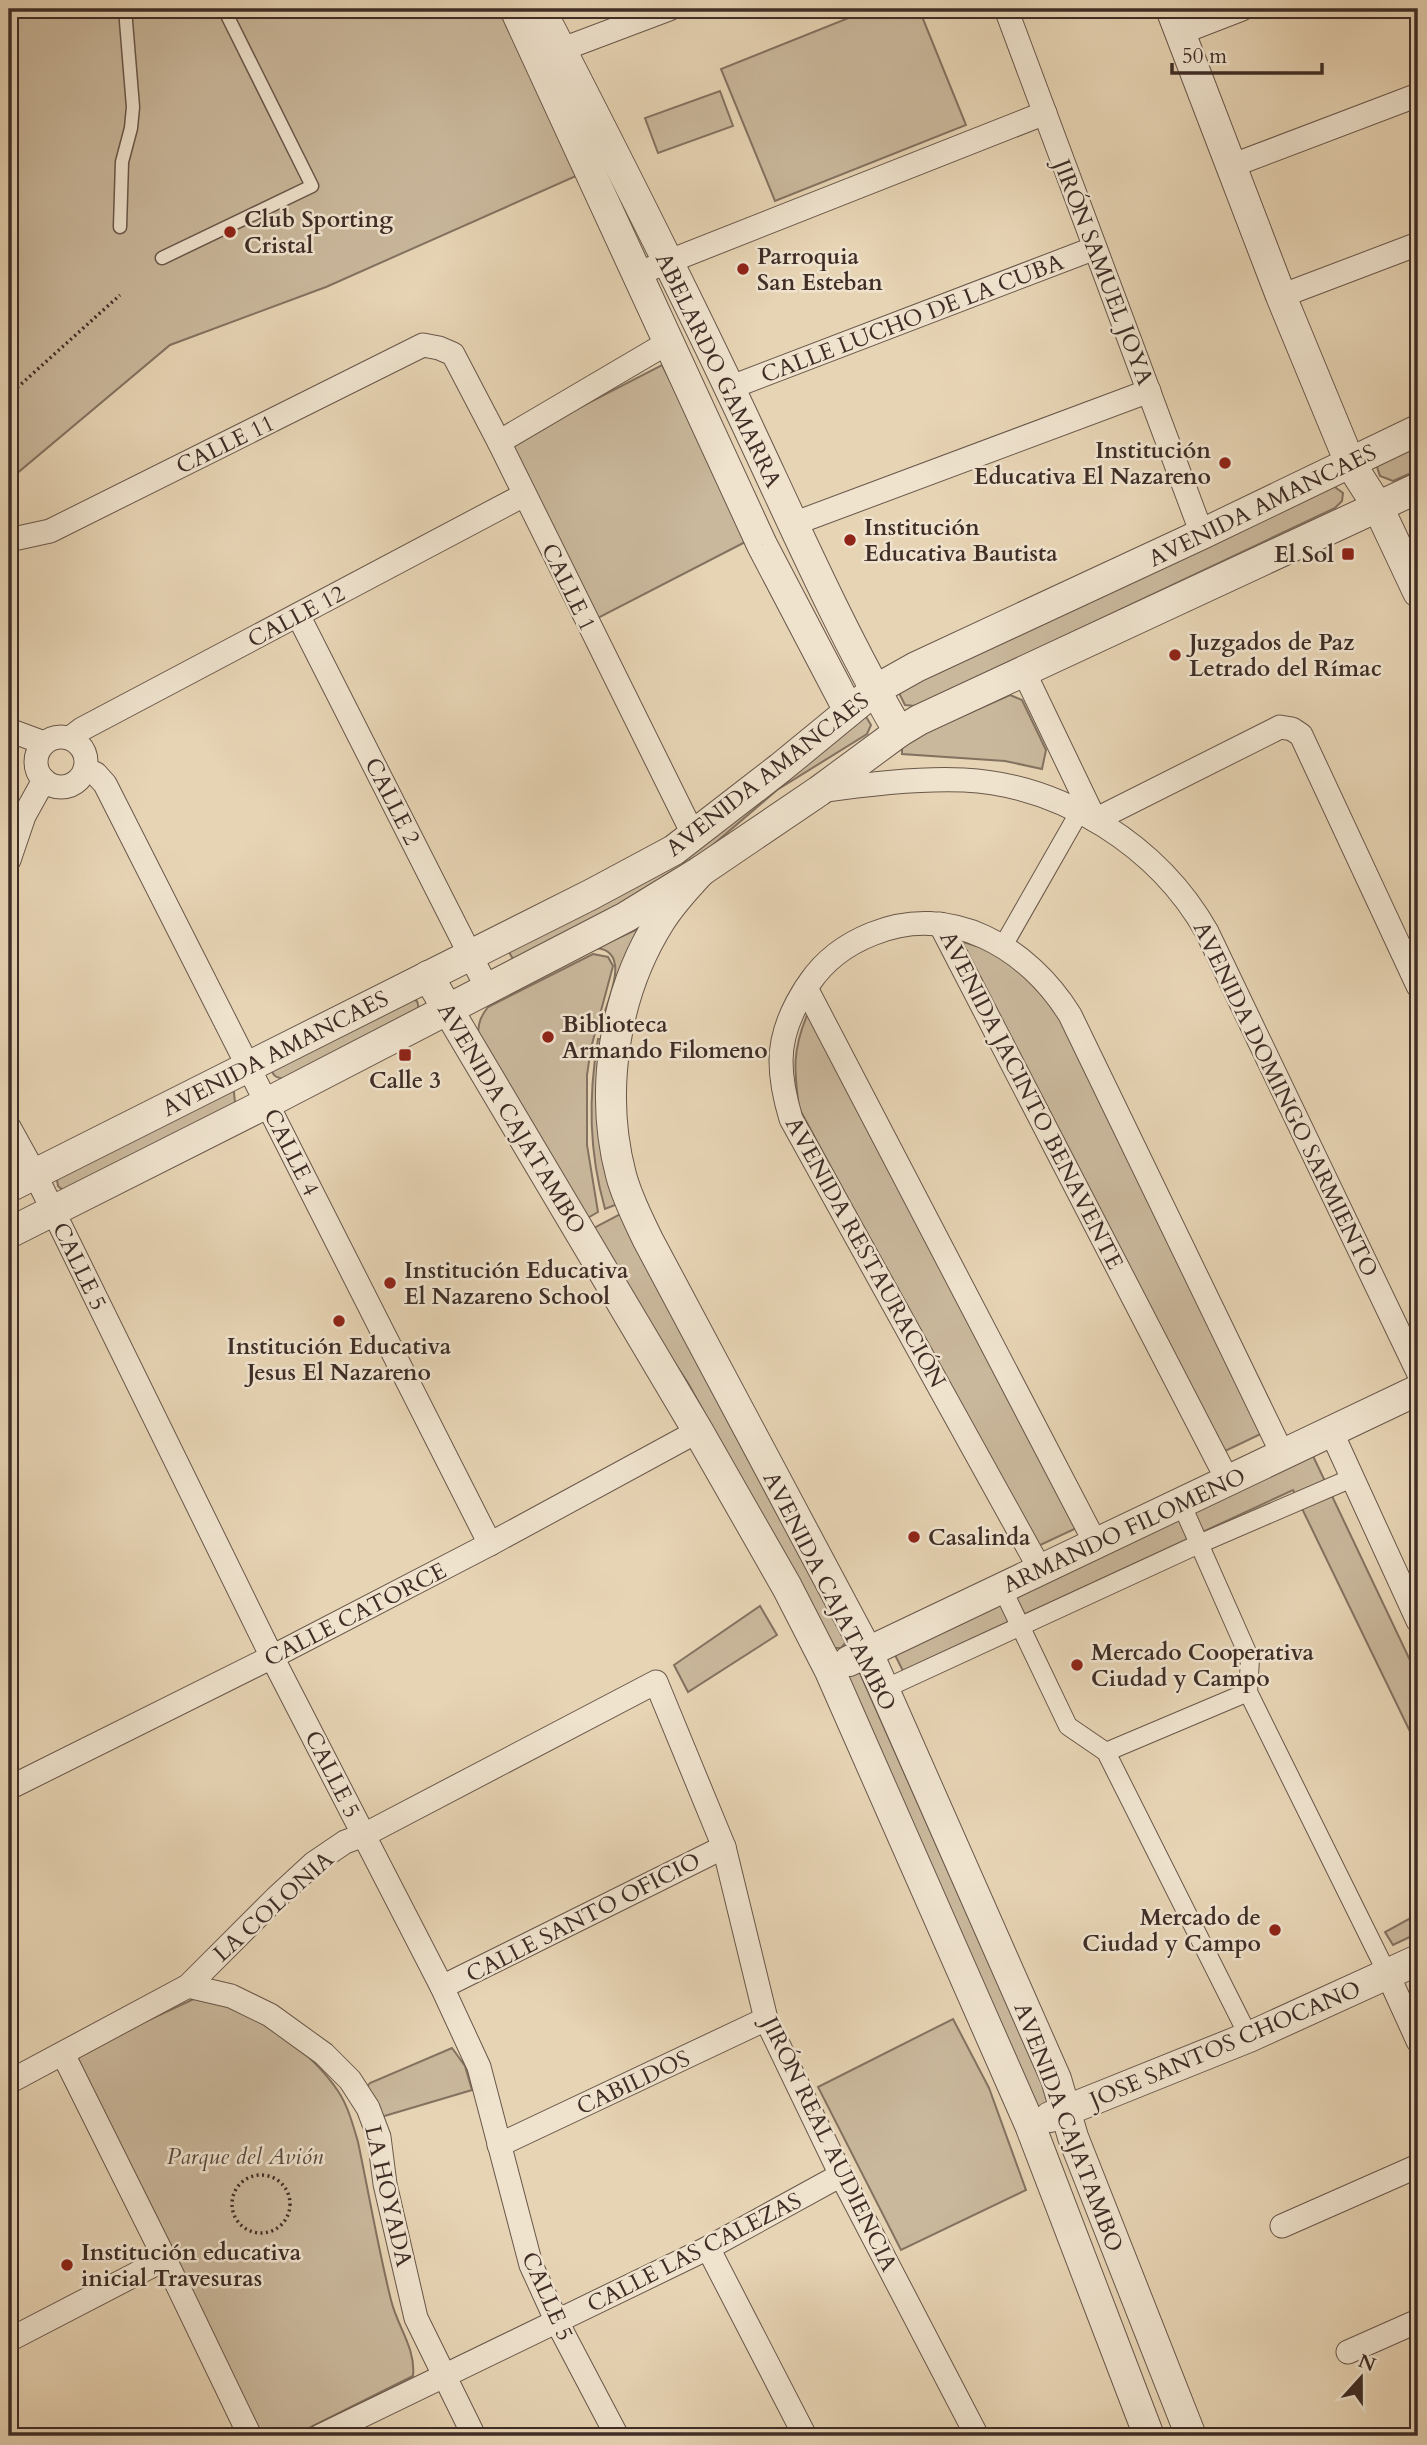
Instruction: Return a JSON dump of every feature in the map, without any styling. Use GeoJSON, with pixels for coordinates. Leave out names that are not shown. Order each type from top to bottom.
{"type":"FeatureCollection","features":[{"type":"Feature","properties":{"kind":"street","name":"ABELARDO GAMARRA"},"geometry":{"type":"LineString","coordinates":[[515,9],[549,54],[668,262],[874,690],[899,732]]}},
{"type":"Feature","properties":{"kind":"street","name":"ABELARDO GAMARRA"},"geometry":{"type":"LineString","coordinates":[[540,9],[549,54],[638,274],[762,545],[849,711]]}},
{"type":"Feature","properties":{"kind":"street"},"geometry":{"type":"LineString","coordinates":[[549,54],[669,9]]}},
{"type":"Feature","properties":{"kind":"street","name":"JIRÓN SAMUEL JOYA"},"geometry":{"type":"LineString","coordinates":[[1006,9],[1202,534]]}},
{"type":"Feature","properties":{"kind":"street"},"geometry":{"type":"LineString","coordinates":[[1242,9],[1176,21],[1282,296],[1350,463],[1378,507],[1418,592]]}},
{"type":"Feature","properties":{"kind":"street"},"geometry":{"type":"LineString","coordinates":[[1231,166],[1418,95]]}},
{"type":"Feature","properties":{"kind":"street"},"geometry":{"type":"LineString","coordinates":[[638,274],[1045,113]]}},
{"type":"Feature","properties":{"kind":"street"},"geometry":{"type":"LineString","coordinates":[[1282,296],[1418,244]]}},
{"type":"Feature","properties":{"kind":"street","name":"CALLE LUCHO DE LA CUBA"},"geometry":{"type":"LineString","coordinates":[[730,388],[1095,248]]}},
{"type":"Feature","properties":{"kind":"street"},"geometry":{"type":"LineString","coordinates":[[499,442],[669,342]]}},
{"type":"Feature","properties":{"kind":"street","name":"CALLE 11"},"geometry":{"type":"LineString","coordinates":[[9,540],[50,531],[423,345],[439,348]]}},
{"type":"Feature","properties":{"kind":"street","name":"CALLE 1"},"geometry":{"type":"LineString","coordinates":[[439,348],[453,354],[499,442],[693,834]]}},
{"type":"Feature","properties":{"kind":"street"},"geometry":{"type":"LineString","coordinates":[[793,524],[1149,391]]}},
{"type":"Feature","properties":{"kind":"street","name":"AVENIDA AMANCAES"},"geometry":{"type":"LineString","coordinates":[[9,1187],[662,856],[780,768],[874,690],[916,667],[1418,430]]}},
{"type":"Feature","properties":{"kind":"street","name":"AVENIDA AMANCAES"},"geometry":{"type":"LineString","coordinates":[[9,1233],[448,1011],[487,988],[626,917],[701,871],[819,792],[899,732],[1023,670],[1418,488]]}},
{"type":"Feature","properties":{"kind":"street","name":"CALLE 12"},"geometry":{"type":"LineString","coordinates":[[70,738],[82,729],[524,495]]}},
{"type":"Feature","properties":{"kind":"street","name":"CALLE 2"},"geometry":{"type":"LineString","coordinates":[[298,615],[487,988]]}},
{"type":"Feature","properties":{"kind":"street","name":"AVENIDA DOMINGO SARMIENTO"},"geometry":{"type":"LineString","coordinates":[[1023,670],[1087,815]]}},
{"type":"Feature","properties":{"kind":"street"},"geometry":{"type":"LineString","coordinates":[[1003,946],[1087,815],[1280,727],[1292,729],[1301,735],[1418,986]]}},
{"type":"Feature","properties":{"kind":"street"},"geometry":{"type":"LineString","coordinates":[[9,730],[44,743]]}},
{"type":"Feature","properties":{"kind":"street"},"geometry":{"type":"LineString","coordinates":[[56,737],[70,738],[76,741],[84,752],[85,768],[76,782],[59,787],[44,780],[36,766],[36,757],[44,743],[56,737]]}},
{"type":"Feature","properties":{"kind":"street","name":"CALLE 4"},"geometry":{"type":"LineString","coordinates":[[85,768],[105,784],[489,1544]]}},
{"type":"Feature","properties":{"kind":"street"},"geometry":{"type":"LineString","coordinates":[[9,860],[24,816],[44,780]]}},
{"type":"Feature","properties":{"kind":"street","name":"AVENIDA DOMINGO SARMIENTO"},"geometry":{"type":"LineString","coordinates":[[819,792],[909,781],[966,780],[996,784],[1028,792],[1087,815],[1150,860],[1194,909],[1225,966],[1418,1372]]}},
{"type":"Feature","properties":{"kind":"street","name":"AVENIDA CAJATAMBO"},"geometry":{"type":"LineString","coordinates":[[701,871],[678,895],[660,921],[643,951],[628,990],[612,1069],[614,1139],[621,1175],[648,1240],[866,1651],[1056,2079],[1073,2137],[1191,2436]]}},
{"type":"Feature","properties":{"kind":"street","name":"AVENIDA JACINTO BENAVENTE"},"geometry":{"type":"LineString","coordinates":[[940,924],[967,929],[993,939],[1041,976],[1070,1015],[1283,1455]]}},
{"type":"Feature","properties":{"kind":"street","name":"AVENIDA JACINTO BENAVENTE"},"geometry":{"type":"LineString","coordinates":[[940,924],[1228,1481]]}},
{"type":"Feature","properties":{"kind":"street","name":"AVENIDA RESTAURACIÓN"},"geometry":{"type":"LineString","coordinates":[[940,924],[903,925],[884,929],[835,955],[806,988],[786,1028],[781,1058],[783,1089],[790,1119],[1040,1569]]}},
{"type":"Feature","properties":{"kind":"street","name":"AVENIDA CAJATAMBO"},"geometry":{"type":"LineString","coordinates":[[428,976],[698,1431],[787,1587],[830,1671],[1030,2125],[1149,2436]]}},
{"type":"Feature","properties":{"kind":"street"},"geometry":{"type":"LineString","coordinates":[[806,988],[1096,1544]]}},
{"type":"Feature","properties":{"kind":"street","name":"CALLE 5"},"geometry":{"type":"LineString","coordinates":[[9,1127],[35,1174],[272,1657],[442,1987],[479,2067],[531,2265],[557,2322],[617,2436]]}},
{"type":"Feature","properties":{"kind":"street","name":"ARMANDO FILOMENO"},"geometry":{"type":"LineString","coordinates":[[830,1671],[866,1651],[1418,1390]]}},
{"type":"Feature","properties":{"kind":"street","name":"CALLE CATORCE"},"geometry":{"type":"LineString","coordinates":[[9,1788],[272,1657],[698,1431]]}},
{"type":"Feature","properties":{"kind":"street"},"geometry":{"type":"LineString","coordinates":[[1331,1432],[1418,1621]]}},
{"type":"Feature","properties":{"kind":"street"},"geometry":{"type":"LineString","coordinates":[[882,1690],[1199,1544],[1352,1478]]}},
{"type":"Feature","properties":{"kind":"street"},"geometry":{"type":"LineString","coordinates":[[1181,1503],[1250,1659],[1248,1692],[1418,2041]]}},
{"type":"Feature","properties":{"kind":"street"},"geometry":{"type":"LineString","coordinates":[[1002,1588],[1068,1726],[1106,1752],[1249,2037]]}},
{"type":"Feature","properties":{"kind":"street","name":"LA COLONIA"},"geometry":{"type":"LineString","coordinates":[[9,2082],[188,1986],[314,1863],[345,1842],[364,1835],[656,1682]]}},
{"type":"Feature","properties":{"kind":"street","name":"JIRÓN REAL AUDIENCIA"},"geometry":{"type":"LineString","coordinates":[[656,1682],[724,1847],[766,2019],[841,2175],[977,2436]]}},
{"type":"Feature","properties":{"kind":"street"},"geometry":{"type":"LineString","coordinates":[[1106,1752],[1248,1692]]}},
{"type":"Feature","properties":{"kind":"street","name":"CALLE SANTO OFICIO"},"geometry":{"type":"LineString","coordinates":[[442,1987],[724,1847]]}},
{"type":"Feature","properties":{"kind":"street","name":"JOSE SANTOS CHOCANO"},"geometry":{"type":"LineString","coordinates":[[1030,2125],[1249,2037],[1418,1960]]}},
{"type":"Feature","properties":{"kind":"street","name":"LA HOYADA"},"geometry":{"type":"LineString","coordinates":[[188,1986],[231,1996],[270,2015],[324,2054],[350,2080],[368,2108],[379,2137],[385,2184],[416,2318],[474,2436]]}},
{"type":"Feature","properties":{"kind":"street","name":"CABILDOS"},"geometry":{"type":"LineString","coordinates":[[499,2145],[766,2019]]}},
{"type":"Feature","properties":{"kind":"street"},"geometry":{"type":"LineString","coordinates":[[63,2054],[250,2436]]}},
{"type":"Feature","properties":{"kind":"street"},"geometry":{"type":"LineString","coordinates":[[1282,2226],[1418,2166]]}},
{"type":"Feature","properties":{"kind":"street","name":"CALLE LAS CALEZAS"},"geometry":{"type":"LineString","coordinates":[[320,2436],[708,2248],[841,2175]]}},
{"type":"Feature","properties":{"kind":"street"},"geometry":{"type":"LineString","coordinates":[[708,2248],[805,2436]]}},
{"type":"Feature","properties":{"kind":"street"},"geometry":{"type":"LineString","coordinates":[[9,2340],[165,2259]]}},
{"type":"Feature","properties":{"kind":"street"},"geometry":{"type":"LineString","coordinates":[[1348,2352],[1418,2321]]}},
{"type":"Feature","properties":{"kind":"street"},"geometry":{"type":"LineString","coordinates":[[1127,2379],[1161,2365]]}},
{"type":"Feature","properties":{"kind":"lane"},"geometry":{"type":"LineString","coordinates":[[120,227],[122,162],[131,128],[133,107],[125,9]]}},
{"type":"Feature","properties":{"kind":"lane"},"geometry":{"type":"LineString","coordinates":[[162,258],[312,186],[224,9]]}},
{"type":"Feature","properties":{"kind":"path"},"geometry":{"type":"LineString","coordinates":[[9,395],[120,295]]}},
{"type":"Feature","properties":{"kind":"path"},"geometry":{"type":"LineString","coordinates":[[256,2176],[277,2180],[285,2188],[289,2199],[290,2210],[285,2220],[267,2233],[255,2233],[245,2228],[237,2220],[233,2210],[232,2199],[237,2188],[245,2180],[256,2176]]}},
{"type":"Feature","properties":{"kind":"green space","name":"Club Sporting Cristal"},"geometry":{"type":"Polygon","coordinates":[[[9,9],[500,9],[576,176],[326,287],[170,345],[9,480],[9,9]]]}},
{"type":"Feature","properties":{"kind":"green space"},"geometry":{"type":"Polygon","coordinates":[[[871,9],[919,9],[966,125],[775,201],[721,69],[871,9]]]}},
{"type":"Feature","properties":{"kind":"green space"},"geometry":{"type":"Polygon","coordinates":[[[720,91],[733,126],[658,153],[645,118],[720,91]]]}},
{"type":"Feature","properties":{"kind":"green space"},"geometry":{"type":"Polygon","coordinates":[[[662,365],[753,538],[598,618],[507,445],[662,365]]]}},
{"type":"Feature","properties":{"kind":"green space"},"geometry":{"type":"Polygon","coordinates":[[[1418,442],[1418,470],[1393,481],[1380,476],[1377,467],[1380,461],[1418,442]]]}},
{"type":"Feature","properties":{"kind":"green space"},"geometry":{"type":"Polygon","coordinates":[[[1332,485],[1343,493],[1342,501],[1335,508],[916,706],[905,705],[898,691],[1332,485]]]}},
{"type":"Feature","properties":{"kind":"green space"},"geometry":{"type":"Polygon","coordinates":[[[1010,695],[1022,700],[1046,750],[1042,769],[1005,761],[902,754],[902,743],[1010,695]]]}},
{"type":"Feature","properties":{"kind":"green space"},"geometry":{"type":"Polygon","coordinates":[[[865,715],[871,725],[867,734],[777,790],[672,880],[514,961],[505,945],[865,715]]]}},
{"type":"Feature","properties":{"kind":"green space"},"geometry":{"type":"Polygon","coordinates":[[[640,928],[606,1029],[600,1027],[611,994],[615,969],[613,959],[607,951],[596,948],[640,928]]]}},
{"type":"Feature","properties":{"kind":"green space"},"geometry":{"type":"Polygon","coordinates":[[[960,941],[996,952],[1045,983],[1267,1431],[1223,1452],[960,941]]]}},
{"type":"Feature","properties":{"kind":"green space"},"geometry":{"type":"Polygon","coordinates":[[[593,954],[608,957],[613,966],[591,1048],[587,1075],[587,1145],[598,1212],[584,1220],[478,1038],[478,1033],[481,1018],[488,1007],[593,954]]]}},
{"type":"Feature","properties":{"kind":"green space"},"geometry":{"type":"Polygon","coordinates":[[[411,997],[417,1002],[418,1010],[286,1079],[274,1075],[271,1068],[411,997]]]}},
{"type":"Feature","properties":{"kind":"green space"},"geometry":{"type":"Polygon","coordinates":[[[808,1013],[1083,1525],[1036,1547],[799,1108],[796,1082],[797,1049],[808,1013]]]}},
{"type":"Feature","properties":{"kind":"green space"},"geometry":{"type":"Polygon","coordinates":[[[598,1039],[603,1039],[620,1203],[605,1209],[596,1167],[592,1125],[598,1039]]]}},
{"type":"Feature","properties":{"kind":"green space"},"geometry":{"type":"Polygon","coordinates":[[[229,1089],[234,1092],[235,1103],[64,1191],[58,1186],[57,1180],[61,1174],[229,1089]]]}},
{"type":"Feature","properties":{"kind":"green space"},"geometry":{"type":"Polygon","coordinates":[[[624,1212],[848,1640],[841,1648],[834,1648],[688,1383],[588,1231],[624,1212]]]}},
{"type":"Feature","properties":{"kind":"green space"},"geometry":{"type":"Polygon","coordinates":[[[1313,1456],[1418,1677],[1418,1748],[1293,1490],[903,1671],[892,1649],[1313,1456]]]}},
{"type":"Feature","properties":{"kind":"green space"},"geometry":{"type":"Polygon","coordinates":[[[760,1606],[777,1635],[688,1692],[674,1665],[760,1606]]]}},
{"type":"Feature","properties":{"kind":"green space"},"geometry":{"type":"Polygon","coordinates":[[[859,1671],[1051,2103],[1037,2109],[846,1673],[859,1671]]]}},
{"type":"Feature","properties":{"kind":"green space"},"geometry":{"type":"Polygon","coordinates":[[[1418,1914],[1418,1933],[1393,1945],[1385,1932],[1418,1914]]]}},
{"type":"Feature","properties":{"kind":"green space","name":"Parque del Avión"},"geometry":{"type":"Polygon","coordinates":[[[198,1997],[237,2010],[295,2045],[326,2075],[342,2097],[358,2142],[391,2300],[412,2356],[413,2376],[293,2436],[262,2436],[127,2173],[76,2054],[198,1997]]]}},
{"type":"Feature","properties":{"kind":"green space"},"geometry":{"type":"Polygon","coordinates":[[[953,2019],[989,2088],[1026,2190],[901,2250],[818,2087],[953,2019]]]}},
{"type":"Feature","properties":{"kind":"green space"},"geometry":{"type":"Polygon","coordinates":[[[452,2048],[465,2066],[472,2090],[381,2117],[366,2088],[370,2083],[452,2048]]]}},
{"type":"Feature","properties":{"kind":"place","name":"Club Sporting Cristal"},"geometry":{"type":"Point","coordinates":[230,232]}},
{"type":"Feature","properties":{"kind":"place","name":"Parroquia San Esteban"},"geometry":{"type":"Point","coordinates":[743,269]}},
{"type":"Feature","properties":{"kind":"place","name":"Institución Educativa El Nazareno"},"geometry":{"type":"Point","coordinates":[1225,463]}},
{"type":"Feature","properties":{"kind":"place","name":"Institución Educativa Bautista"},"geometry":{"type":"Point","coordinates":[850,540]}},
{"type":"Feature","properties":{"kind":"place","name":"El Sol"},"geometry":{"type":"Point","coordinates":[1348,554]}},
{"type":"Feature","properties":{"kind":"place","name":"Juzgados de Paz Letrado del Rímac"},"geometry":{"type":"Point","coordinates":[1175,655]}},
{"type":"Feature","properties":{"kind":"place","name":"Biblioteca Armando Filomeno"},"geometry":{"type":"Point","coordinates":[548,1037]}},
{"type":"Feature","properties":{"kind":"place","name":"Calle 3"},"geometry":{"type":"Point","coordinates":[405,1055]}},
{"type":"Feature","properties":{"kind":"place","name":"Institución Educativa El Nazareno School"},"geometry":{"type":"Point","coordinates":[390,1283]}},
{"type":"Feature","properties":{"kind":"place","name":"Institución Educativa Jesus El Nazareno"},"geometry":{"type":"Point","coordinates":[339,1321]}},
{"type":"Feature","properties":{"kind":"place","name":"Casalinda"},"geometry":{"type":"Point","coordinates":[914,1537]}},
{"type":"Feature","properties":{"kind":"place","name":"Mercado Cooperativa Ciudad y Campo"},"geometry":{"type":"Point","coordinates":[1077,1665]}},
{"type":"Feature","properties":{"kind":"place","name":"Mercado de Ciudad y Campo"},"geometry":{"type":"Point","coordinates":[1275,1930]}},
{"type":"Feature","properties":{"kind":"place","name":"Institución educativa inicial Travesuras"},"geometry":{"type":"Point","coordinates":[67,2265]}}]}
